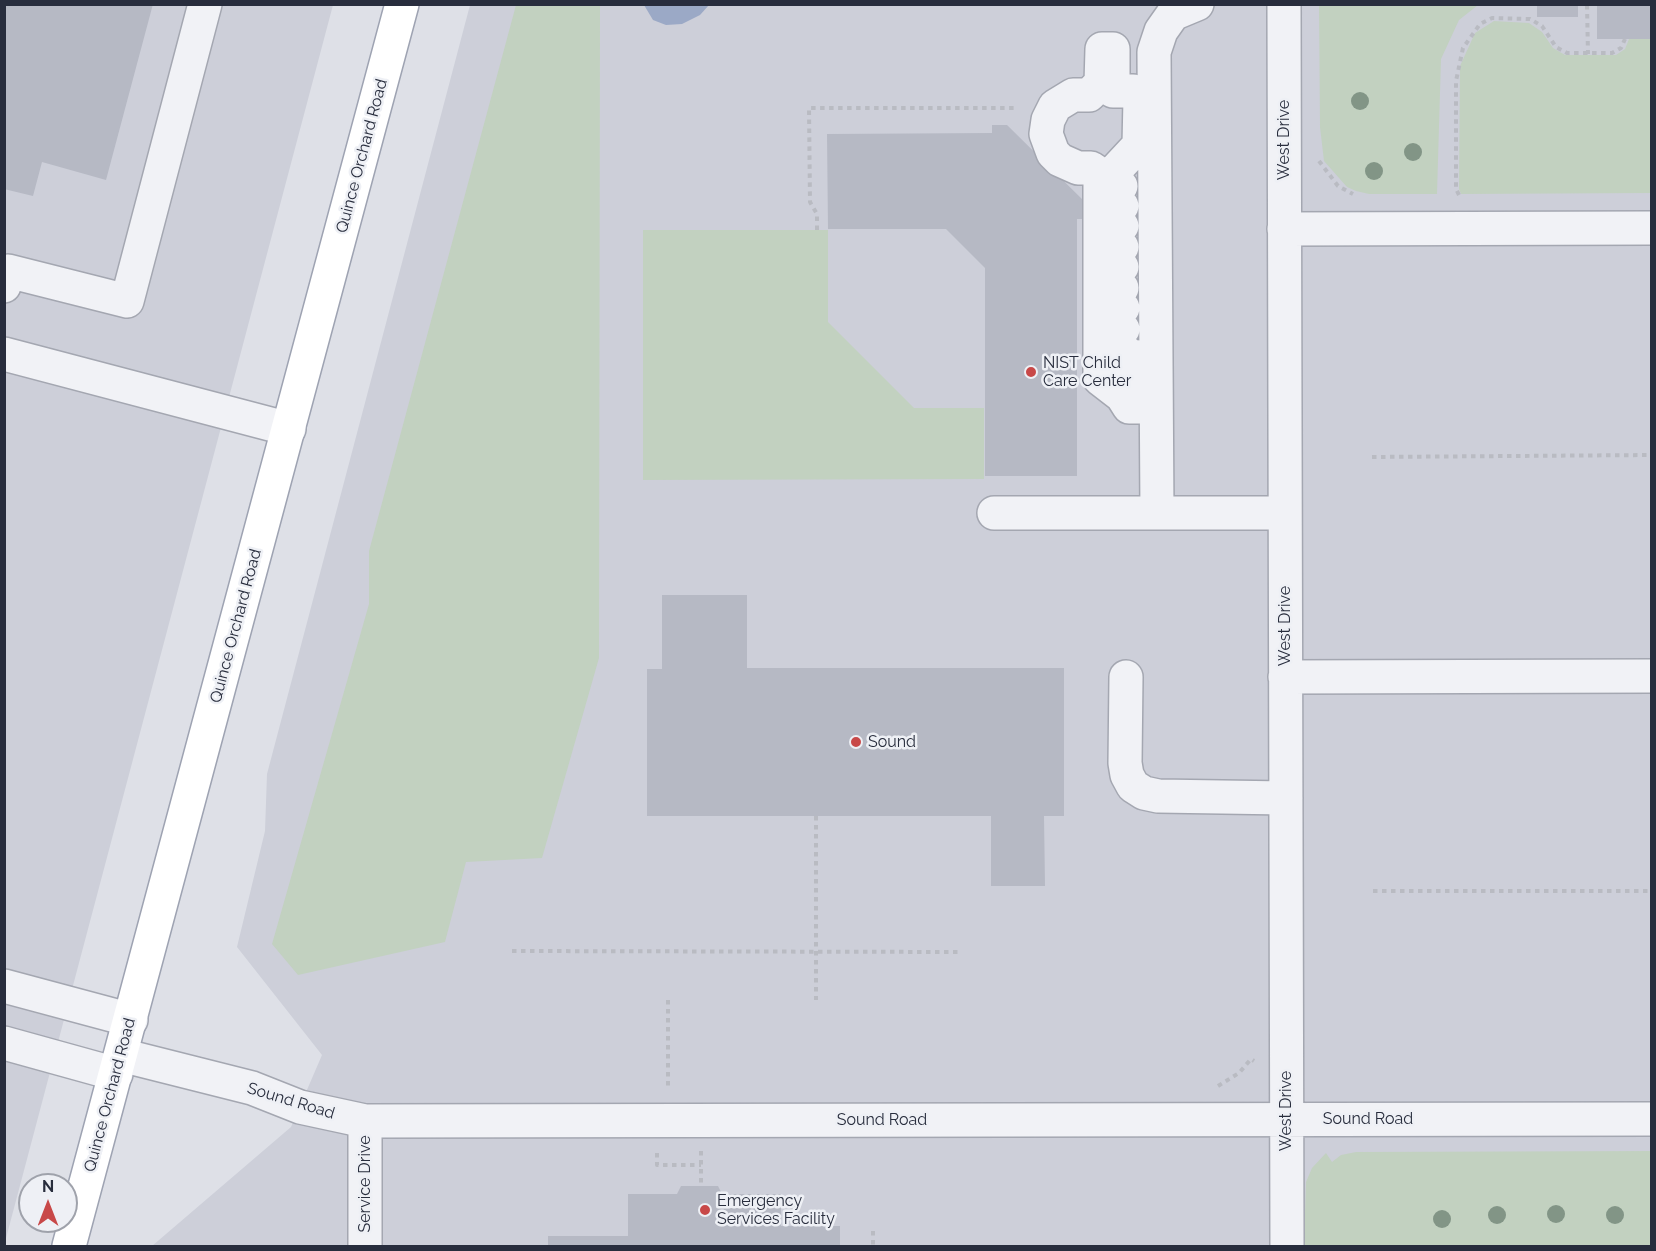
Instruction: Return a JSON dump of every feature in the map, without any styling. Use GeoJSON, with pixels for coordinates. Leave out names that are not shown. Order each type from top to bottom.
{"type":"FeatureCollection","features":[{"type":"Feature","properties":{"kind":"main road","name":"Quince Orchard Road"},"geometry":{"type":"LineString","coordinates":[[69,1246],[402,4]]}},
{"type":"Feature","properties":{"kind":"street"},"geometry":{"type":"LineString","coordinates":[[6,276],[126,301],[205,4]]}},
{"type":"Feature","properties":{"kind":"street"},"geometry":{"type":"LineString","coordinates":[[1157,513],[1154,52],[1161,31],[1173,14],[1197,4]]}},
{"type":"Feature","properties":{"kind":"street","name":"West Drive"},"geometry":{"type":"LineString","coordinates":[[1284,4],[1287,1246]]}},
{"type":"Feature","properties":{"kind":"street"},"geometry":{"type":"LineString","coordinates":[[1102,49],[1113,49],[1113,91],[1133,91],[1140,98],[1139,145],[1111,175],[1121,186],[1111,195],[1122,206],[1111,216],[1122,226],[1111,236],[1122,247],[1111,257],[1122,267],[1111,277],[1122,288],[1113,298],[1123,308],[1113,318],[1123,329],[1113,339],[1123,349],[1113,359],[1121,366],[1132,356],[1139,357],[1140,407],[1129,407],[1122,396],[1100,379],[1100,174],[1091,168],[1068,165],[1053,153],[1046,134],[1048,120],[1055,106],[1064,99],[1073,95],[1089,95],[1096,89],[1101,83],[1102,49]]}},
{"type":"Feature","properties":{"kind":"street"},"geometry":{"type":"LineString","coordinates":[[1284,229],[1652,228]]}},
{"type":"Feature","properties":{"kind":"street"},"geometry":{"type":"LineString","coordinates":[[4,354],[289,429]]}},
{"type":"Feature","properties":{"kind":"street"},"geometry":{"type":"LineString","coordinates":[[994,513],[1285,513]]}},
{"type":"Feature","properties":{"kind":"street"},"geometry":{"type":"LineString","coordinates":[[1285,676],[1652,676]]}},
{"type":"Feature","properties":{"kind":"street"},"geometry":{"type":"LineString","coordinates":[[1126,677],[1125,763],[1127,775],[1133,786],[1144,793],[1158,796],[1286,798]]}},
{"type":"Feature","properties":{"kind":"street"},"geometry":{"type":"LineString","coordinates":[[4,986],[131,1020]]}},
{"type":"Feature","properties":{"kind":"street","name":"Sound Road"},"geometry":{"type":"LineString","coordinates":[[4,1043],[252,1088],[300,1107],[364,1121],[1652,1119]]}},
{"type":"Feature","properties":{"kind":"street","name":"Service Drive"},"geometry":{"type":"LineString","coordinates":[[364,1121],[365,1246]]}},
{"type":"Feature","properties":{"kind":"path"},"geometry":{"type":"LineString","coordinates":[[1587,5],[1588,54]]}},
{"type":"Feature","properties":{"kind":"path"},"geometry":{"type":"LineString","coordinates":[[1454,199],[1461,199],[1456,189],[1457,69],[1468,39],[1480,24],[1492,18],[1530,19],[1542,26],[1561,51],[1588,54],[1618,51],[1625,39]]}},
{"type":"Feature","properties":{"kind":"path"},"geometry":{"type":"LineString","coordinates":[[817,230],[817,214],[810,202],[809,108],[1028,108],[1041,113],[1048,120]]}},
{"type":"Feature","properties":{"kind":"path"},"geometry":{"type":"LineString","coordinates":[[1317,156],[1328,176],[1338,186],[1356,195]]}},
{"type":"Feature","properties":{"kind":"path"},"geometry":{"type":"LineString","coordinates":[[1372,457],[1652,455]]}},
{"type":"Feature","properties":{"kind":"path"},"geometry":{"type":"LineString","coordinates":[[816,816],[816,1000]]}},
{"type":"Feature","properties":{"kind":"path"},"geometry":{"type":"LineString","coordinates":[[1373,891],[1652,891]]}},
{"type":"Feature","properties":{"kind":"path"},"geometry":{"type":"LineString","coordinates":[[512,951],[960,952]]}},
{"type":"Feature","properties":{"kind":"path"},"geometry":{"type":"LineString","coordinates":[[668,1000],[668,1092]]}},
{"type":"Feature","properties":{"kind":"path"},"geometry":{"type":"LineString","coordinates":[[668,1151],[657,1151],[657,1166],[701,1166]]}},
{"type":"Feature","properties":{"kind":"path"},"geometry":{"type":"LineString","coordinates":[[690,1151],[701,1153],[701,1186]]}},
{"type":"Feature","properties":{"kind":"path"},"geometry":{"type":"LineString","coordinates":[[873,1231],[873,1246]]}},
{"type":"Feature","properties":{"kind":"shaded area"},"geometry":{"type":"Polygon","coordinates":[[[5,5],[333,5],[23,1173],[18,1173],[18,1193],[5,1242],[5,5]]]}},
{"type":"Feature","properties":{"kind":"shaded area"},"geometry":{"type":"Polygon","coordinates":[[[470,5],[1651,5],[1651,1246],[152,1246],[291,1127],[322,1055],[237,947],[265,831],[267,774],[470,5]]]}},
{"type":"Feature","properties":{"kind":"green space"},"geometry":{"type":"Polygon","coordinates":[[[516,5],[600,5],[599,658],[542,858],[466,862],[445,942],[298,975],[272,944],[369,604],[369,551],[516,5]]]}},
{"type":"Feature","properties":{"kind":"green space"},"geometry":{"type":"Polygon","coordinates":[[[1319,5],[1478,5],[1459,20],[1441,59],[1437,194],[1369,194],[1356,191],[1347,187],[1324,161],[1320,127],[1319,5]]]}},
{"type":"Feature","properties":{"kind":"green space"},"geometry":{"type":"Polygon","coordinates":[[[1494,21],[1529,23],[1542,32],[1553,48],[1565,55],[1616,55],[1625,49],[1629,39],[1651,39],[1651,193],[1461,194],[1459,189],[1460,66],[1475,33],[1494,21]]]}},
{"type":"Feature","properties":{"kind":"green space"},"geometry":{"type":"Polygon","coordinates":[[[643,230],[828,230],[828,322],[914,408],[984,408],[984,479],[643,480],[643,230]]]}},
{"type":"Feature","properties":{"kind":"green space"},"geometry":{"type":"Polygon","coordinates":[[[1651,1151],[1651,1246],[1304,1246],[1306,1182],[1312,1168],[1326,1153],[1332,1162],[1341,1155],[1356,1152],[1651,1151]]]}},
{"type":"Feature","properties":{"kind":"water"},"geometry":{"type":"Polygon","coordinates":[[[644,5],[709,5],[700,15],[682,24],[666,25],[653,20],[644,5]]]}},
{"type":"Feature","properties":{"kind":"building"},"geometry":{"type":"Polygon","coordinates":[[[4,4],[153,4],[106,180],[42,162],[33,196],[4,189],[4,4]]]}},
{"type":"Feature","properties":{"kind":"building"},"geometry":{"type":"Polygon","coordinates":[[[1537,4],[1578,4],[1578,17],[1537,17],[1537,4]]]}},
{"type":"Feature","properties":{"kind":"building"},"geometry":{"type":"Polygon","coordinates":[[[1597,4],[1652,4],[1652,39],[1597,39],[1597,4]]]}},
{"type":"Feature","properties":{"kind":"building","name":"NIST Child Care Center"},"geometry":{"type":"Polygon","coordinates":[[[992,125],[1007,125],[1088,205],[1088,219],[1077,219],[1077,476],[985,476],[985,268],[946,229],[828,229],[827,134],[992,133],[992,125]]]}},
{"type":"Feature","properties":{"kind":"building","name":"Sound"},"geometry":{"type":"Polygon","coordinates":[[[662,595],[747,595],[747,668],[1064,668],[1064,816],[1044,816],[1045,886],[991,886],[991,816],[647,816],[647,669],[662,669],[662,595]]]}},
{"type":"Feature","properties":{"kind":"building","name":"Emergency Services Facility"},"geometry":{"type":"Polygon","coordinates":[[[681,1186],[718,1186],[722,1194],[781,1194],[781,1226],[840,1226],[840,1246],[548,1246],[548,1236],[628,1236],[628,1194],[677,1194],[681,1186]]]}},
{"type":"Feature","properties":{"kind":"place","name":"NIST Child Care Center"},"geometry":{"type":"Point","coordinates":[1031,372]}},
{"type":"Feature","properties":{"kind":"place","name":"Sound"},"geometry":{"type":"Point","coordinates":[856,742]}},
{"type":"Feature","properties":{"kind":"place","name":"Emergency Services Facility"},"geometry":{"type":"Point","coordinates":[705,1210]}}]}
